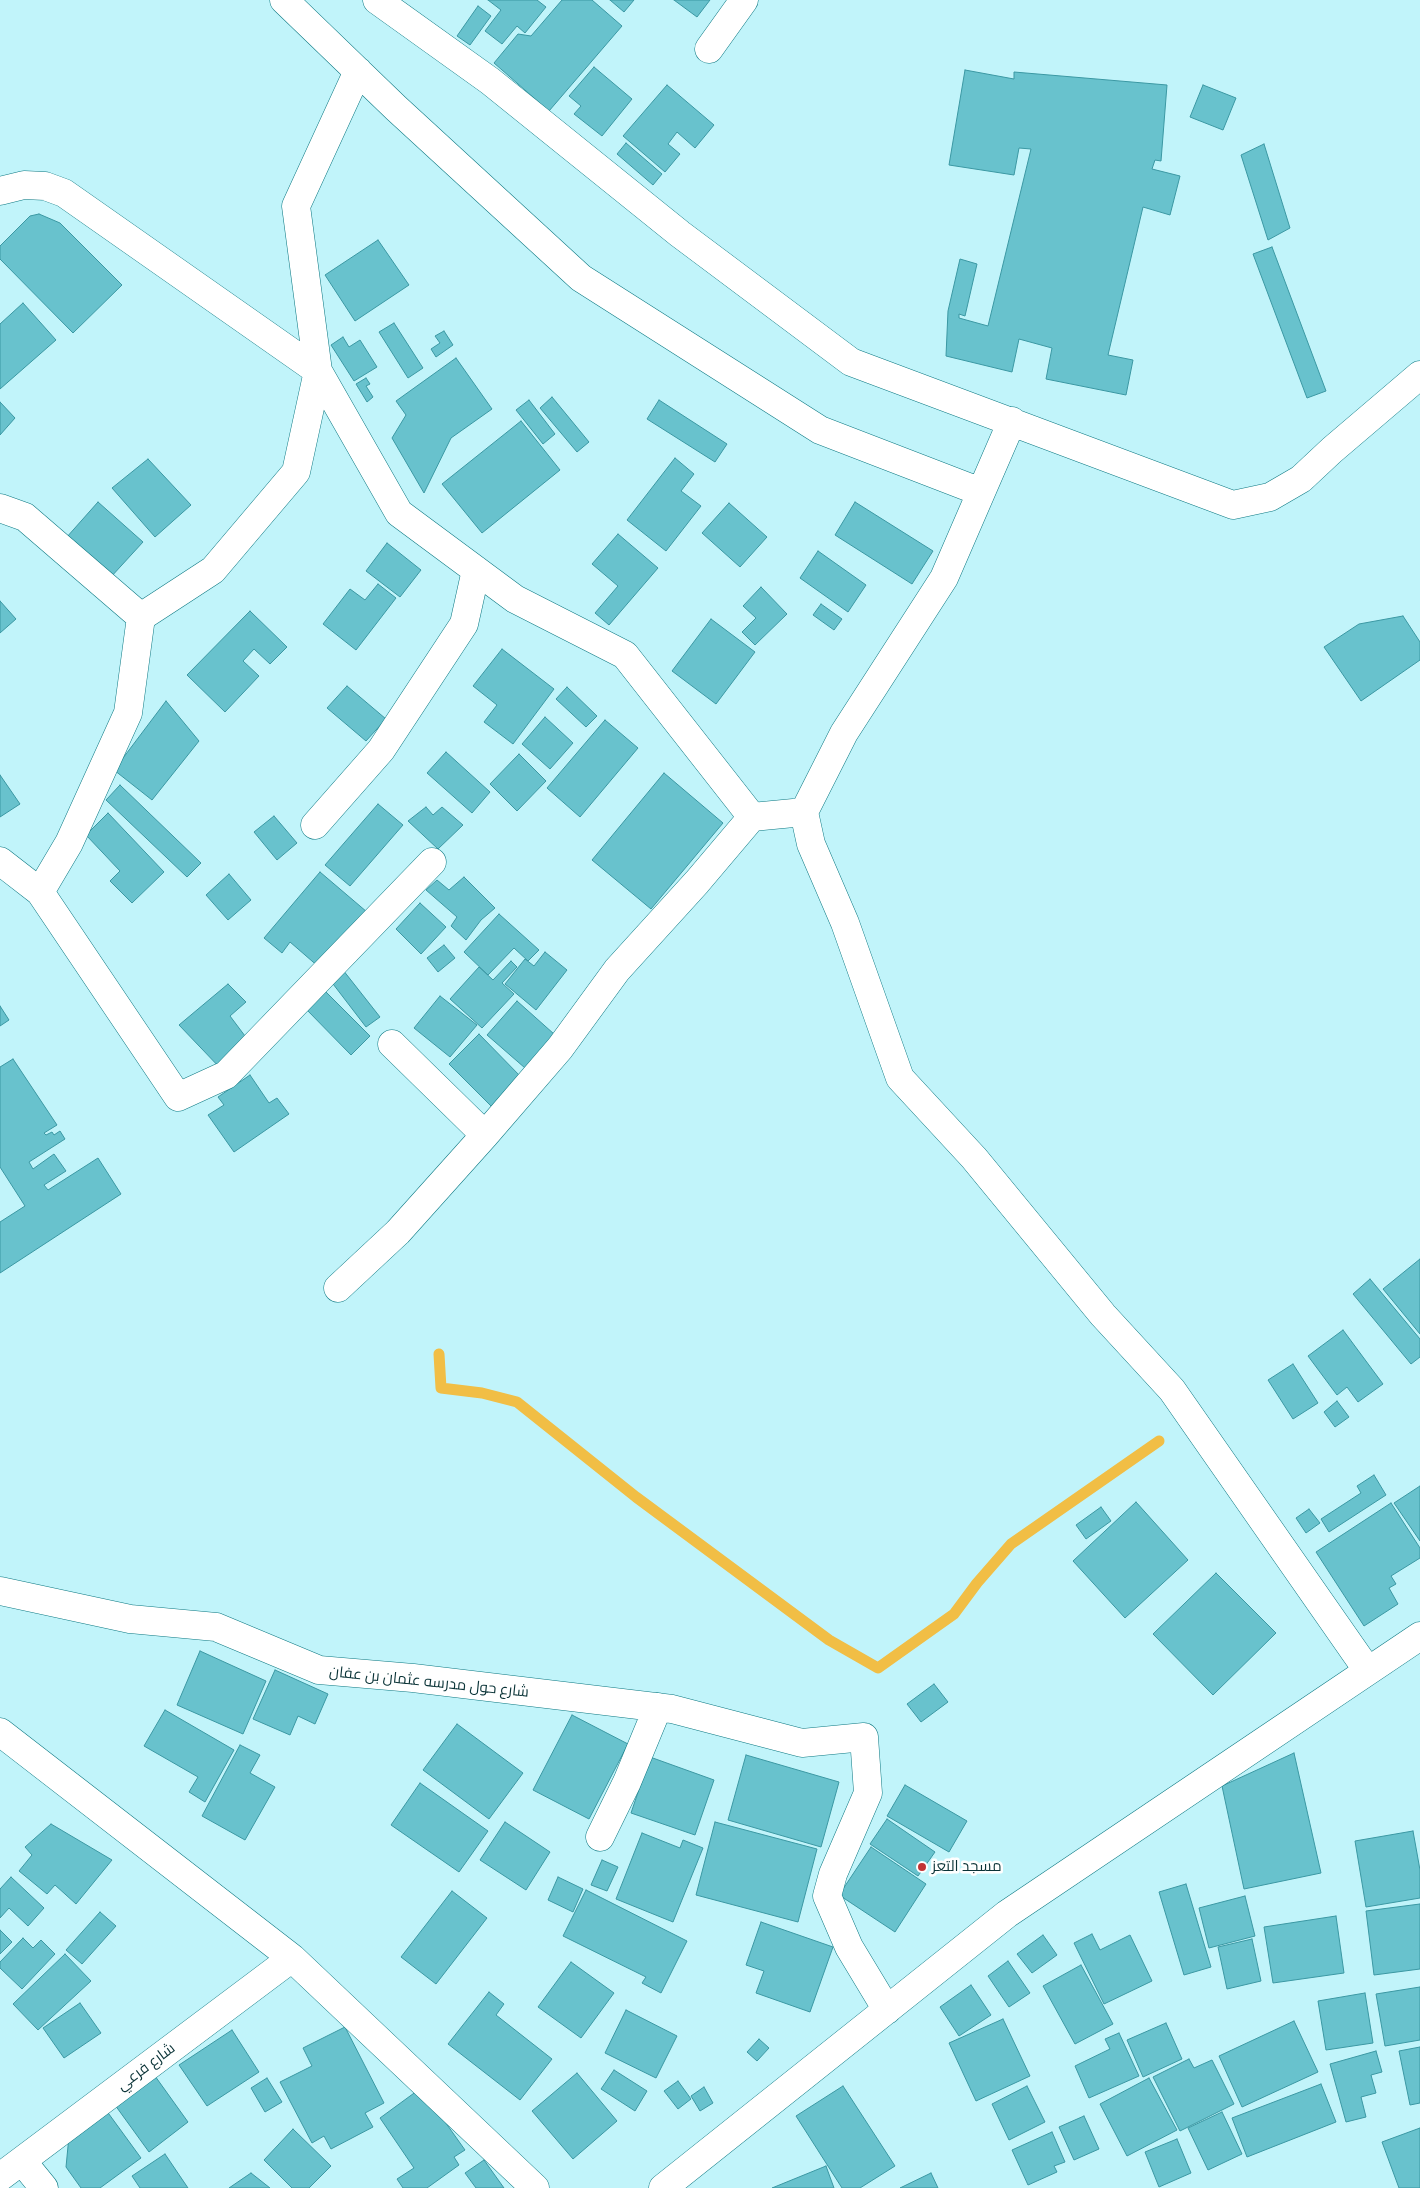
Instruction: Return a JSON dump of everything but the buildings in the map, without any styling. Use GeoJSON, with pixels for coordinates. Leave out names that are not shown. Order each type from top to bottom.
{"type":"FeatureCollection","features":[{"type":"Feature","properties":{"kind":"street"},"geometry":{"type":"LineString","coordinates":[[284,0],[581,278],[820,430],[981,492]]}},
{"type":"Feature","properties":{"kind":"street"},"geometry":{"type":"LineString","coordinates":[[377,0],[490,81],[680,234],[851,362],[1233,504],[1270,498],[1301,479],[1420,375]]}},
{"type":"Feature","properties":{"kind":"street"},"geometry":{"type":"LineString","coordinates":[[708,49],[744,0]]}},
{"type":"Feature","properties":{"kind":"street"},"geometry":{"type":"LineString","coordinates":[[40,892],[69,842],[128,713],[141,617],[213,570],[296,472],[318,371],[296,206],[358,71]]}},
{"type":"Feature","properties":{"kind":"street"},"geometry":{"type":"LineString","coordinates":[[0,191],[24,185],[44,186],[64,193],[318,371],[398,513],[515,599],[625,655],[752,817]]}},
{"type":"Feature","properties":{"kind":"street"},"geometry":{"type":"LineString","coordinates":[[1012,421],[944,578],[844,733],[804,812],[811,844],[845,923],[900,1078],[974,1158],[1103,1315],[1172,1390],[1368,1671]]}},
{"type":"Feature","properties":{"kind":"street"},"geometry":{"type":"LineString","coordinates":[[0,508],[25,517],[141,617]]}},
{"type":"Feature","properties":{"kind":"street"},"geometry":{"type":"LineString","coordinates":[[315,825],[381,750],[464,624],[476,570]]}},
{"type":"Feature","properties":{"kind":"street"},"geometry":{"type":"LineString","coordinates":[[338,1288],[398,1232],[486,1135],[560,1048],[616,970],[697,882],[752,817],[804,812]]}},
{"type":"Feature","properties":{"kind":"street"},"geometry":{"type":"LineString","coordinates":[[0,861],[40,892],[178,1097],[226,1075],[432,862]]}},
{"type":"Feature","properties":{"kind":"street"},"geometry":{"type":"LineString","coordinates":[[392,1044],[486,1135]]}},
{"type":"Feature","properties":{"kind":"street","name":"شارع حول مدرسه عثمان بن عفان"},"geometry":{"type":"LineString","coordinates":[[0,1591],[130,1619],[216,1627],[319,1670],[412,1678],[672,1709],[802,1743],[864,1738],[868,1792],[833,1874],[827,1896],[849,1947],[887,2010]]}},
{"type":"Feature","properties":{"kind":"street"},"geometry":{"type":"LineString","coordinates":[[663,2188],[1007,1914],[1420,1636]]}},
{"type":"Feature","properties":{"kind":"street"},"geometry":{"type":"LineString","coordinates":[[600,1837],[627,1782],[658,1707]]}},
{"type":"Feature","properties":{"kind":"street"},"geometry":{"type":"LineString","coordinates":[[0,1732],[292,1958],[535,2188]]}},
{"type":"Feature","properties":{"kind":"street","name":"شارع فرعي"},"geometry":{"type":"LineString","coordinates":[[0,2177],[292,1958]]}},
{"type":"Feature","properties":{"kind":"street"},"geometry":{"type":"LineString","coordinates":[[22,2160],[44,2188]]}},
{"type":"Feature","properties":{"kind":"waterway"},"geometry":{"type":"LineString","coordinates":[[439,1354],[441,1388],[482,1393],[517,1402],[636,1497],[829,1640],[878,1668],[954,1614],[977,1583],[1011,1544],[1159,1441]]}},
{"type":"Feature","properties":{"kind":"place","name":"مسجد التعز"},"geometry":{"type":"Point","coordinates":[922,1867]}}]}
